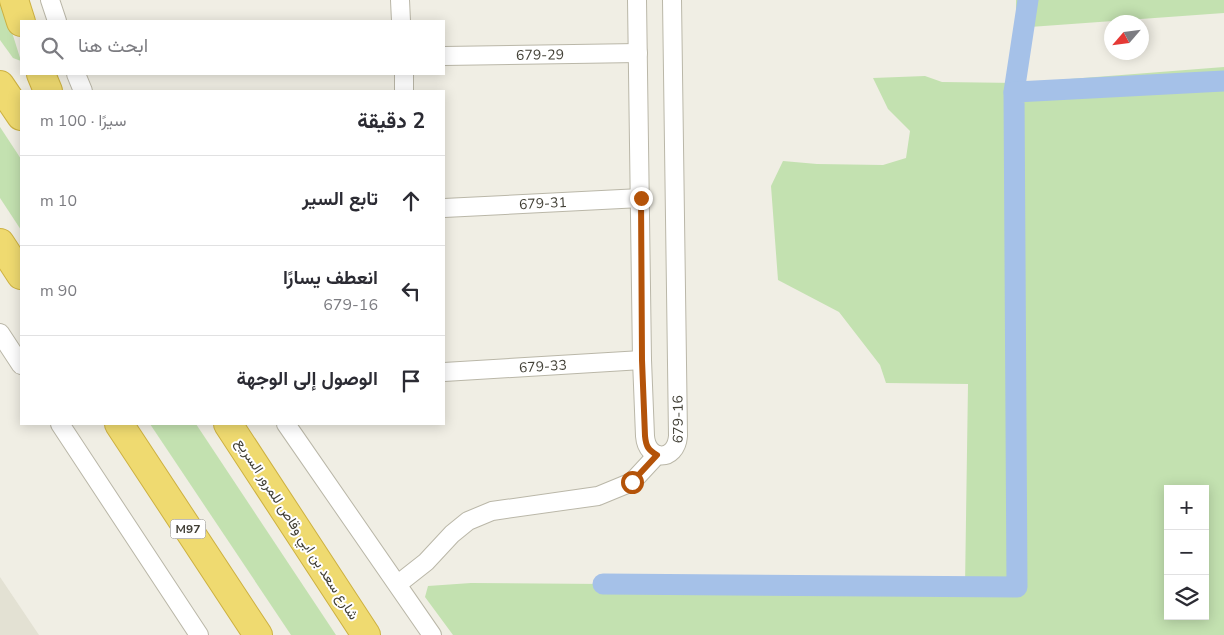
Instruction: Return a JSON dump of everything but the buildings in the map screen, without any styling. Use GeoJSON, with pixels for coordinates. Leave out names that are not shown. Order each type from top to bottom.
{"type":"FeatureCollection","features":[{"type":"Feature","properties":{"kind":"highway"},"geometry":{"type":"LineString","coordinates":[[14,0],[20,20]]}},
{"type":"Feature","properties":{"kind":"highway"},"geometry":{"type":"LineString","coordinates":[[41,75],[48,90]]}},
{"type":"Feature","properties":{"kind":"highway"},"geometry":{"type":"LineString","coordinates":[[0,85],[20,115]]}},
{"type":"Feature","properties":{"kind":"highway"},"geometry":{"type":"LineString","coordinates":[[0,243],[20,273]]}},
{"type":"Feature","properties":{"kind":"highway","name":"M97"},"geometry":{"type":"LineString","coordinates":[[120,425],[258,635]]}},
{"type":"Feature","properties":{"kind":"highway","name":"شارع سعد بن ابي وقاص للمرور السريع"},"geometry":{"type":"LineString","coordinates":[[229,425],[366,635]]}},
{"type":"Feature","properties":{"kind":"street"},"geometry":{"type":"LineString","coordinates":[[50,0],[58,20]]}},
{"type":"Feature","properties":{"kind":"street"},"geometry":{"type":"LineString","coordinates":[[400,0],[401,20]]}},
{"type":"Feature","properties":{"kind":"street","name":"679-16"},"geometry":{"type":"LineString","coordinates":[[637,0],[642,360],[646,444],[650,451],[657,455],[665,455],[673,451],[677,444],[678,436],[672,0]]}},
{"type":"Feature","properties":{"kind":"street","name":"679-29"},"geometry":{"type":"LineString","coordinates":[[445,56],[638,53]]}},
{"type":"Feature","properties":{"kind":"street"},"geometry":{"type":"LineString","coordinates":[[76,75],[83,90]]}},
{"type":"Feature","properties":{"kind":"street"},"geometry":{"type":"LineString","coordinates":[[404,75],[404,90]]}},
{"type":"Feature","properties":{"kind":"street","name":"679-31"},"geometry":{"type":"LineString","coordinates":[[445,208],[641,198]]}},
{"type":"Feature","properties":{"kind":"street"},"geometry":{"type":"LineString","coordinates":[[0,333],[20,363]]}},
{"type":"Feature","properties":{"kind":"street","name":"679-33"},"geometry":{"type":"LineString","coordinates":[[445,372],[642,360]]}},
{"type":"Feature","properties":{"kind":"street"},"geometry":{"type":"LineString","coordinates":[[61,425],[199,635]]}},
{"type":"Feature","properties":{"kind":"street"},"geometry":{"type":"LineString","coordinates":[[287,425],[432,635]]}},
{"type":"Feature","properties":{"kind":"street"},"geometry":{"type":"LineString","coordinates":[[398,584],[426,562],[452,534],[468,521],[492,511],[598,496],[632,482],[657,455]]}},
{"type":"Feature","properties":{"kind":"shaded area"},"geometry":{"type":"Polygon","coordinates":[[[0,577],[39,635],[0,635],[0,577]]]}},
{"type":"Feature","properties":{"kind":"green space"},"geometry":{"type":"Polygon","coordinates":[[[0,0],[2,0],[20,61],[13,58],[0,40],[0,0]]]}},
{"type":"Feature","properties":{"kind":"green space"},"geometry":{"type":"Polygon","coordinates":[[[1016,0],[1224,0],[1224,13],[1149,18],[1149,15],[1104,15],[1104,22],[1016,28],[1016,0]]]}},
{"type":"Feature","properties":{"kind":"green space"},"geometry":{"type":"Polygon","coordinates":[[[1224,67],[1224,635],[453,635],[425,597],[428,586],[471,583],[965,587],[968,384],[886,383],[880,365],[839,312],[778,280],[771,186],[783,161],[817,164],[883,165],[906,158],[910,131],[888,109],[873,78],[925,76],[942,82],[1019,83],[1224,67]]]}},
{"type":"Feature","properties":{"kind":"green space"},"geometry":{"type":"Polygon","coordinates":[[[0,127],[20,157],[20,228],[0,198],[0,127]]]}},
{"type":"Feature","properties":{"kind":"green space"},"geometry":{"type":"Polygon","coordinates":[[[151,425],[197,425],[336,635],[291,635],[151,425]]]}},
{"type":"Feature","properties":{"kind":"waterway"},"geometry":{"type":"LineString","coordinates":[[1014,92],[1028,0]]}},
{"type":"Feature","properties":{"kind":"waterway"},"geometry":{"type":"LineString","coordinates":[[603,584],[1017,587],[1014,92],[1224,81]]}},
{"type":"Feature","properties":{"kind":"route"},"geometry":{"type":"LineString","coordinates":[[632,482],[657,455],[650,451],[646,444],[645,436],[642,360],[641,198]]}}]}
